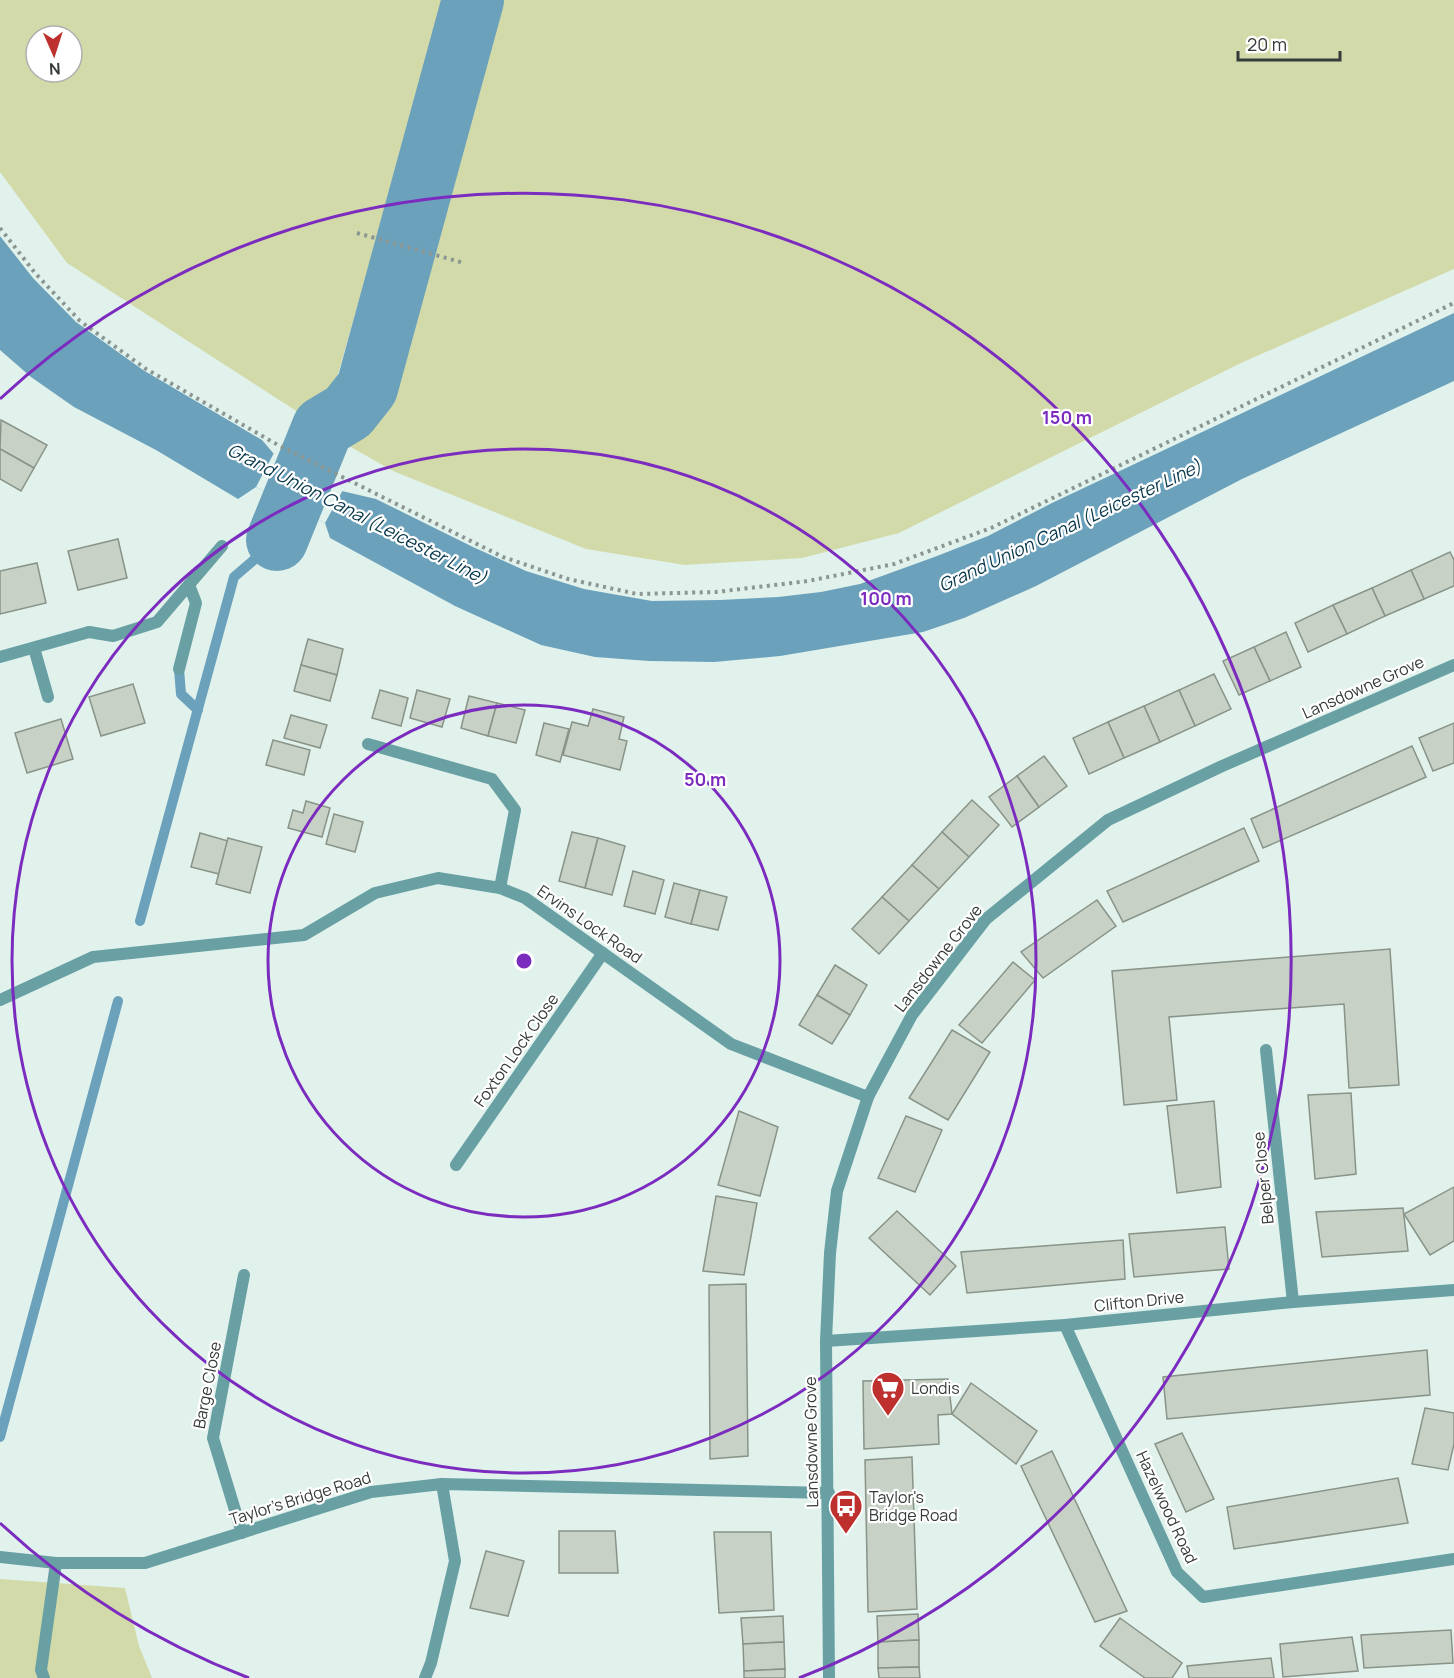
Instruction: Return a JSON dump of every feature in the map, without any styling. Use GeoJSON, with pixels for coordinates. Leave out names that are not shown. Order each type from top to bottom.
{"type":"FeatureCollection","features":[{"type":"Feature","properties":{"kind":"street"},"geometry":{"type":"LineString","coordinates":[[0,657],[89,632],[113,636],[157,622],[222,546]]}},
{"type":"Feature","properties":{"kind":"street"},"geometry":{"type":"LineString","coordinates":[[179,669],[196,603],[189,585]]}},
{"type":"Feature","properties":{"kind":"street"},"geometry":{"type":"LineString","coordinates":[[34,648],[48,697]]}},
{"type":"Feature","properties":{"kind":"street","name":"Lansdowne Grove"},"geometry":{"type":"LineString","coordinates":[[829,1678],[826,1341],[830,1253],[837,1191],[868,1097],[912,1015],[986,919],[1108,820],[1220,767],[1454,665]]}},
{"type":"Feature","properties":{"kind":"street"},"geometry":{"type":"LineString","coordinates":[[368,744],[492,779],[515,810],[500,888]]}},
{"type":"Feature","properties":{"kind":"street","name":"Ervins Lock Road"},"geometry":{"type":"LineString","coordinates":[[0,1000],[93,957],[304,935],[375,893],[438,878],[500,888],[525,898],[731,1044],[868,1097]]}},
{"type":"Feature","properties":{"kind":"street","name":"Foxton Lock Close"},"geometry":{"type":"LineString","coordinates":[[456,1165],[603,953]]}},
{"type":"Feature","properties":{"kind":"street","name":"Belper Close"},"geometry":{"type":"LineString","coordinates":[[1266,1050],[1293,1302]]}},
{"type":"Feature","properties":{"kind":"street","name":"Barge Close"},"geometry":{"type":"LineString","coordinates":[[242,1533],[213,1438],[244,1275]]}},
{"type":"Feature","properties":{"kind":"street","name":"Clifton Drive"},"geometry":{"type":"LineString","coordinates":[[826,1341],[1065,1325],[1293,1302],[1454,1290]]}},
{"type":"Feature","properties":{"kind":"street","name":"Hazelwood Road"},"geometry":{"type":"LineString","coordinates":[[1065,1325],[1177,1572],[1203,1597],[1454,1559]]}},
{"type":"Feature","properties":{"kind":"street"},"geometry":{"type":"LineString","coordinates":[[425,1678],[431,1663],[455,1561],[442,1484]]}},
{"type":"Feature","properties":{"kind":"street","name":"Taylor's Bridge Road"},"geometry":{"type":"LineString","coordinates":[[0,1557],[56,1563],[145,1563],[371,1492],[442,1484],[829,1493]]}},
{"type":"Feature","properties":{"kind":"street"},"geometry":{"type":"LineString","coordinates":[[44,1678],[41,1670],[56,1563]]}},
{"type":"Feature","properties":{"kind":"path"},"geometry":{"type":"LineString","coordinates":[[0,228],[35,273],[80,321],[146,369],[278,445],[503,557],[567,579],[637,594],[716,592],[808,581],[894,564],[991,528],[1454,303]]}},
{"type":"Feature","properties":{"kind":"path"},"geometry":{"type":"LineString","coordinates":[[357,233],[464,263]]}},
{"type":"Feature","properties":{"kind":"green space"},"geometry":{"type":"Polygon","coordinates":[[[0,0],[444,0],[333,392],[301,414],[67,263],[0,172],[0,0]]]}},
{"type":"Feature","properties":{"kind":"green space"},"geometry":{"type":"Polygon","coordinates":[[[493,0],[1454,0],[1454,269],[1241,363],[899,533],[802,558],[685,565],[586,549],[393,471],[342,442],[387,395],[493,0]]]}},
{"type":"Feature","properties":{"kind":"green space"},"geometry":{"type":"Polygon","coordinates":[[[0,1579],[125,1588],[139,1646],[152,1678],[0,1678],[0,1579]]]}},
{"type":"Feature","properties":{"kind":"water","name":"Grand Union Canal (Leicester Line)"},"geometry":{"type":"Polygon","coordinates":[[[0,236],[33,278],[76,322],[143,370],[262,440],[274,454],[342,491],[376,499],[526,571],[584,589],[652,601],[778,597],[860,584],[988,536],[1052,503],[1454,313],[1454,381],[1242,479],[1036,586],[964,618],[923,632],[780,656],[714,662],[595,657],[541,645],[455,606],[330,538],[325,523],[256,487],[238,499],[156,450],[74,407],[31,377],[0,350],[0,236]]]}},
{"type":"Feature","properties":{"kind":"pier"},"geometry":{"type":"Polygon","coordinates":[[[275,451],[344,488],[325,523],[256,487],[275,451]]]}},
{"type":"Feature","properties":{"kind":"building"},"geometry":{"type":"Polygon","coordinates":[[[1,420],[47,445],[34,468],[0,449],[1,420]]]}},
{"type":"Feature","properties":{"kind":"building"},"geometry":{"type":"Polygon","coordinates":[[[0,449],[34,468],[21,491],[0,479],[0,449]]]}},
{"type":"Feature","properties":{"kind":"building"},"geometry":{"type":"Polygon","coordinates":[[[118,539],[127,578],[78,590],[68,551],[118,539]]]}},
{"type":"Feature","properties":{"kind":"building"},"geometry":{"type":"Polygon","coordinates":[[[1450,552],[1454,560],[1454,586],[1424,599],[1411,570],[1450,552]]]}},
{"type":"Feature","properties":{"kind":"building"},"geometry":{"type":"Polygon","coordinates":[[[37,563],[46,603],[0,614],[0,571],[37,563]]]}},
{"type":"Feature","properties":{"kind":"building"},"geometry":{"type":"Polygon","coordinates":[[[1411,570],[1424,599],[1385,616],[1372,588],[1411,570]]]}},
{"type":"Feature","properties":{"kind":"building"},"geometry":{"type":"Polygon","coordinates":[[[1372,588],[1385,616],[1347,634],[1333,605],[1372,588]]]}},
{"type":"Feature","properties":{"kind":"building"},"geometry":{"type":"Polygon","coordinates":[[[1333,605],[1347,634],[1308,652],[1295,623],[1333,605]]]}},
{"type":"Feature","properties":{"kind":"building"},"geometry":{"type":"Polygon","coordinates":[[[1286,632],[1301,667],[1270,681],[1254,647],[1286,632]]]}},
{"type":"Feature","properties":{"kind":"building"},"geometry":{"type":"Polygon","coordinates":[[[308,639],[343,649],[337,675],[301,665],[308,639]]]}},
{"type":"Feature","properties":{"kind":"building"},"geometry":{"type":"Polygon","coordinates":[[[1254,647],[1270,681],[1239,695],[1223,661],[1254,647]]]}},
{"type":"Feature","properties":{"kind":"building"},"geometry":{"type":"Polygon","coordinates":[[[301,665],[337,675],[330,701],[294,691],[301,665]]]}},
{"type":"Feature","properties":{"kind":"building"},"geometry":{"type":"Polygon","coordinates":[[[1214,674],[1231,709],[1195,726],[1179,690],[1214,674]]]}},
{"type":"Feature","properties":{"kind":"building"},"geometry":{"type":"Polygon","coordinates":[[[133,684],[145,723],[101,736],[89,697],[133,684]]]}},
{"type":"Feature","properties":{"kind":"building"},"geometry":{"type":"Polygon","coordinates":[[[380,690],[408,698],[401,726],[372,718],[380,690]]]}},
{"type":"Feature","properties":{"kind":"building"},"geometry":{"type":"Polygon","coordinates":[[[417,690],[450,699],[442,727],[410,718],[417,690]]]}},
{"type":"Feature","properties":{"kind":"building"},"geometry":{"type":"Polygon","coordinates":[[[1179,690],[1195,726],[1160,742],[1144,706],[1179,690]]]}},
{"type":"Feature","properties":{"kind":"building"},"geometry":{"type":"Polygon","coordinates":[[[469,696],[497,703],[488,736],[461,728],[469,696]]]}},
{"type":"Feature","properties":{"kind":"building"},"geometry":{"type":"Polygon","coordinates":[[[497,703],[525,710],[516,743],[488,736],[497,703]]]}},
{"type":"Feature","properties":{"kind":"building"},"geometry":{"type":"Polygon","coordinates":[[[1144,706],[1160,742],[1124,758],[1108,722],[1144,706]]]}},
{"type":"Feature","properties":{"kind":"building"},"geometry":{"type":"Polygon","coordinates":[[[593,709],[624,717],[619,739],[627,741],[620,770],[563,755],[572,722],[588,726],[593,709]]]}},
{"type":"Feature","properties":{"kind":"building"},"geometry":{"type":"Polygon","coordinates":[[[291,715],[327,725],[320,748],[284,738],[291,715]]]}},
{"type":"Feature","properties":{"kind":"building"},"geometry":{"type":"Polygon","coordinates":[[[61,719],[73,759],[27,773],[15,733],[61,719]]]}},
{"type":"Feature","properties":{"kind":"building"},"geometry":{"type":"Polygon","coordinates":[[[1108,722],[1124,758],[1089,774],[1073,738],[1108,722]]]}},
{"type":"Feature","properties":{"kind":"building"},"geometry":{"type":"Polygon","coordinates":[[[544,723],[569,729],[560,762],[536,755],[544,723]]]}},
{"type":"Feature","properties":{"kind":"building"},"geometry":{"type":"Polygon","coordinates":[[[1454,723],[1454,763],[1433,771],[1419,738],[1454,723]]]}},
{"type":"Feature","properties":{"kind":"building"},"geometry":{"type":"Polygon","coordinates":[[[273,740],[310,750],[304,775],[266,765],[273,740]]]}},
{"type":"Feature","properties":{"kind":"building"},"geometry":{"type":"Polygon","coordinates":[[[1412,746],[1426,777],[1263,848],[1251,819],[1412,746]]]}},
{"type":"Feature","properties":{"kind":"building"},"geometry":{"type":"Polygon","coordinates":[[[1044,756],[1067,786],[1039,807],[1017,776],[1044,756]]]}},
{"type":"Feature","properties":{"kind":"building"},"geometry":{"type":"Polygon","coordinates":[[[1017,776],[1039,807],[1012,827],[989,797],[1017,776]]]}},
{"type":"Feature","properties":{"kind":"building"},"geometry":{"type":"Polygon","coordinates":[[[972,800],[999,825],[969,857],[942,832],[972,800]]]}},
{"type":"Feature","properties":{"kind":"building"},"geometry":{"type":"Polygon","coordinates":[[[306,801],[330,808],[322,837],[288,828],[293,810],[303,813],[306,801]]]}},
{"type":"Feature","properties":{"kind":"building"},"geometry":{"type":"Polygon","coordinates":[[[334,814],[363,822],[355,852],[326,844],[334,814]]]}},
{"type":"Feature","properties":{"kind":"building"},"geometry":{"type":"Polygon","coordinates":[[[1244,828],[1259,861],[1123,922],[1107,891],[1244,828]]]}},
{"type":"Feature","properties":{"kind":"building"},"geometry":{"type":"Polygon","coordinates":[[[572,832],[598,838],[585,888],[559,881],[572,832]]]}},
{"type":"Feature","properties":{"kind":"building"},"geometry":{"type":"Polygon","coordinates":[[[942,832],[969,857],[939,889],[912,865],[942,832]]]}},
{"type":"Feature","properties":{"kind":"building"},"geometry":{"type":"Polygon","coordinates":[[[200,833],[228,841],[219,874],[191,867],[200,833]]]}},
{"type":"Feature","properties":{"kind":"building"},"geometry":{"type":"Polygon","coordinates":[[[228,838],[262,847],[250,893],[216,884],[228,838]]]}},
{"type":"Feature","properties":{"kind":"building"},"geometry":{"type":"Polygon","coordinates":[[[598,838],[625,846],[612,895],[585,888],[598,838]]]}},
{"type":"Feature","properties":{"kind":"building"},"geometry":{"type":"Polygon","coordinates":[[[912,865],[939,889],[909,921],[882,897],[912,865]]]}},
{"type":"Feature","properties":{"kind":"building"},"geometry":{"type":"Polygon","coordinates":[[[633,871],[664,880],[655,914],[624,906],[633,871]]]}},
{"type":"Feature","properties":{"kind":"building"},"geometry":{"type":"Polygon","coordinates":[[[674,883],[700,890],[691,924],[665,917],[674,883]]]}},
{"type":"Feature","properties":{"kind":"building"},"geometry":{"type":"Polygon","coordinates":[[[700,890],[727,897],[718,930],[691,924],[700,890]]]}},
{"type":"Feature","properties":{"kind":"building"},"geometry":{"type":"Polygon","coordinates":[[[882,897],[909,921],[879,954],[852,929],[882,897]]]}},
{"type":"Feature","properties":{"kind":"building"},"geometry":{"type":"Polygon","coordinates":[[[1097,900],[1116,926],[1043,978],[1021,952],[1097,900]]]}},
{"type":"Feature","properties":{"kind":"building"},"geometry":{"type":"Polygon","coordinates":[[[1390,949],[1399,1085],[1349,1088],[1344,1004],[1169,1017],[1177,1100],[1124,1105],[1112,971],[1390,949]]]}},
{"type":"Feature","properties":{"kind":"building"},"geometry":{"type":"Polygon","coordinates":[[[1013,962],[1035,980],[982,1043],[959,1025],[1013,962]]]}},
{"type":"Feature","properties":{"kind":"building"},"geometry":{"type":"Polygon","coordinates":[[[835,965],[867,985],[850,1015],[817,995],[835,965]]]}},
{"type":"Feature","properties":{"kind":"building"},"geometry":{"type":"Polygon","coordinates":[[[817,995],[850,1015],[832,1044],[799,1025],[817,995]]]}},
{"type":"Feature","properties":{"kind":"building"},"geometry":{"type":"Polygon","coordinates":[[[952,1030],[990,1052],[948,1120],[909,1098],[952,1030]]]}},
{"type":"Feature","properties":{"kind":"building"},"geometry":{"type":"Polygon","coordinates":[[[1351,1093],[1356,1174],[1315,1179],[1308,1095],[1351,1093]]]}},
{"type":"Feature","properties":{"kind":"building"},"geometry":{"type":"Polygon","coordinates":[[[1214,1101],[1221,1187],[1177,1193],[1167,1106],[1214,1101]]]}},
{"type":"Feature","properties":{"kind":"building"},"geometry":{"type":"Polygon","coordinates":[[[739,1111],[778,1127],[760,1196],[718,1185],[739,1111]]]}},
{"type":"Feature","properties":{"kind":"building"},"geometry":{"type":"Polygon","coordinates":[[[906,1116],[942,1130],[915,1192],[878,1178],[906,1116]]]}},
{"type":"Feature","properties":{"kind":"building"},"geometry":{"type":"Polygon","coordinates":[[[1454,1187],[1454,1241],[1430,1255],[1404,1214],[1454,1187]]]}},
{"type":"Feature","properties":{"kind":"building"},"geometry":{"type":"Polygon","coordinates":[[[716,1196],[757,1203],[744,1275],[703,1271],[716,1196]]]}},
{"type":"Feature","properties":{"kind":"building"},"geometry":{"type":"Polygon","coordinates":[[[1403,1208],[1408,1251],[1322,1257],[1316,1212],[1403,1208]]]}},
{"type":"Feature","properties":{"kind":"building"},"geometry":{"type":"Polygon","coordinates":[[[897,1211],[956,1266],[930,1295],[869,1238],[897,1211]]]}},
{"type":"Feature","properties":{"kind":"building"},"geometry":{"type":"Polygon","coordinates":[[[1225,1227],[1229,1269],[1134,1277],[1129,1234],[1225,1227]]]}},
{"type":"Feature","properties":{"kind":"building"},"geometry":{"type":"Polygon","coordinates":[[[1123,1240],[1125,1279],[967,1293],[961,1252],[1123,1240]]]}},
{"type":"Feature","properties":{"kind":"building"},"geometry":{"type":"Polygon","coordinates":[[[746,1284],[748,1456],[710,1459],[709,1285],[746,1284]]]}},
{"type":"Feature","properties":{"kind":"building"},"geometry":{"type":"Polygon","coordinates":[[[1427,1350],[1430,1395],[1167,1419],[1163,1377],[1427,1350]]]}},
{"type":"Feature","properties":{"kind":"building"},"geometry":{"type":"Polygon","coordinates":[[[948,1379],[952,1414],[938,1415],[939,1444],[864,1449],[863,1381],[948,1379]]]}},
{"type":"Feature","properties":{"kind":"building"},"geometry":{"type":"Polygon","coordinates":[[[971,1383],[1037,1431],[1016,1464],[952,1414],[971,1383]]]}},
{"type":"Feature","properties":{"kind":"building"},"geometry":{"type":"Polygon","coordinates":[[[1425,1408],[1454,1413],[1454,1444],[1448,1470],[1412,1464],[1425,1408]]]}},
{"type":"Feature","properties":{"kind":"building"},"geometry":{"type":"Polygon","coordinates":[[[1182,1433],[1214,1499],[1186,1512],[1155,1444],[1182,1433]]]}},
{"type":"Feature","properties":{"kind":"building"},"geometry":{"type":"Polygon","coordinates":[[[1052,1451],[1127,1611],[1095,1622],[1021,1466],[1052,1451]]]}},
{"type":"Feature","properties":{"kind":"building"},"geometry":{"type":"Polygon","coordinates":[[[912,1457],[917,1609],[868,1612],[865,1460],[912,1457]]]}},
{"type":"Feature","properties":{"kind":"building"},"geometry":{"type":"Polygon","coordinates":[[[1398,1478],[1408,1523],[1234,1549],[1227,1507],[1398,1478]]]}},
{"type":"Feature","properties":{"kind":"building"},"geometry":{"type":"Polygon","coordinates":[[[559,1531],[615,1531],[618,1573],[559,1573],[559,1531]]]}},
{"type":"Feature","properties":{"kind":"building"},"geometry":{"type":"Polygon","coordinates":[[[714,1532],[771,1532],[774,1610],[719,1613],[714,1532]]]}},
{"type":"Feature","properties":{"kind":"building"},"geometry":{"type":"Polygon","coordinates":[[[486,1551],[524,1561],[508,1616],[470,1608],[486,1551]]]}},
{"type":"Feature","properties":{"kind":"building"},"geometry":{"type":"Polygon","coordinates":[[[918,1614],[919,1640],[878,1642],[877,1616],[918,1614]]]}},
{"type":"Feature","properties":{"kind":"building"},"geometry":{"type":"Polygon","coordinates":[[[783,1616],[784,1642],[743,1644],[741,1618],[783,1616]]]}},
{"type":"Feature","properties":{"kind":"building"},"geometry":{"type":"Polygon","coordinates":[[[1120,1618],[1182,1663],[1172,1678],[1145,1678],[1100,1646],[1120,1618]]]}},
{"type":"Feature","properties":{"kind":"building"},"geometry":{"type":"Polygon","coordinates":[[[1451,1630],[1453,1663],[1364,1668],[1361,1635],[1451,1630]]]}},
{"type":"Feature","properties":{"kind":"building"},"geometry":{"type":"Polygon","coordinates":[[[1352,1637],[1358,1671],[1283,1677],[1280,1644],[1352,1637]]]}},
{"type":"Feature","properties":{"kind":"building"},"geometry":{"type":"Polygon","coordinates":[[[919,1640],[919,1667],[878,1668],[878,1642],[919,1640]]]}},
{"type":"Feature","properties":{"kind":"building"},"geometry":{"type":"Polygon","coordinates":[[[784,1642],[785,1669],[744,1671],[743,1644],[784,1642]]]}},
{"type":"Feature","properties":{"kind":"building"},"geometry":{"type":"Polygon","coordinates":[[[1271,1658],[1274,1678],[1189,1678],[1187,1666],[1271,1658]]]}},
{"type":"Feature","properties":{"kind":"building"},"geometry":{"type":"Polygon","coordinates":[[[919,1667],[920,1678],[879,1678],[878,1668],[919,1667]]]}},
{"type":"Feature","properties":{"kind":"building"},"geometry":{"type":"Polygon","coordinates":[[[785,1669],[785,1678],[744,1678],[744,1671],[785,1669]]]}},
{"type":"Feature","properties":{"kind":"waterway","name":"Grand Union Canal (Leicester Line)"},"geometry":{"type":"LineString","coordinates":[[277,540],[323,427],[348,412],[367,388],[473,0]]}},
{"type":"Feature","properties":{"kind":"waterway"},"geometry":{"type":"LineString","coordinates":[[140,921],[234,577],[277,540]]}},
{"type":"Feature","properties":{"kind":"waterway"},"geometry":{"type":"LineString","coordinates":[[179,669],[181,694],[198,710]]}},
{"type":"Feature","properties":{"kind":"waterway"},"geometry":{"type":"LineString","coordinates":[[0,1437],[118,1001]]}},
{"type":"Feature","properties":{"kind":"place","name":"Londis"},"geometry":{"type":"Point","coordinates":[888,1417]}},
{"type":"Feature","properties":{"kind":"place","name":"Taylor's Bridge Road"},"geometry":{"type":"Point","coordinates":[846,1535]}}]}
